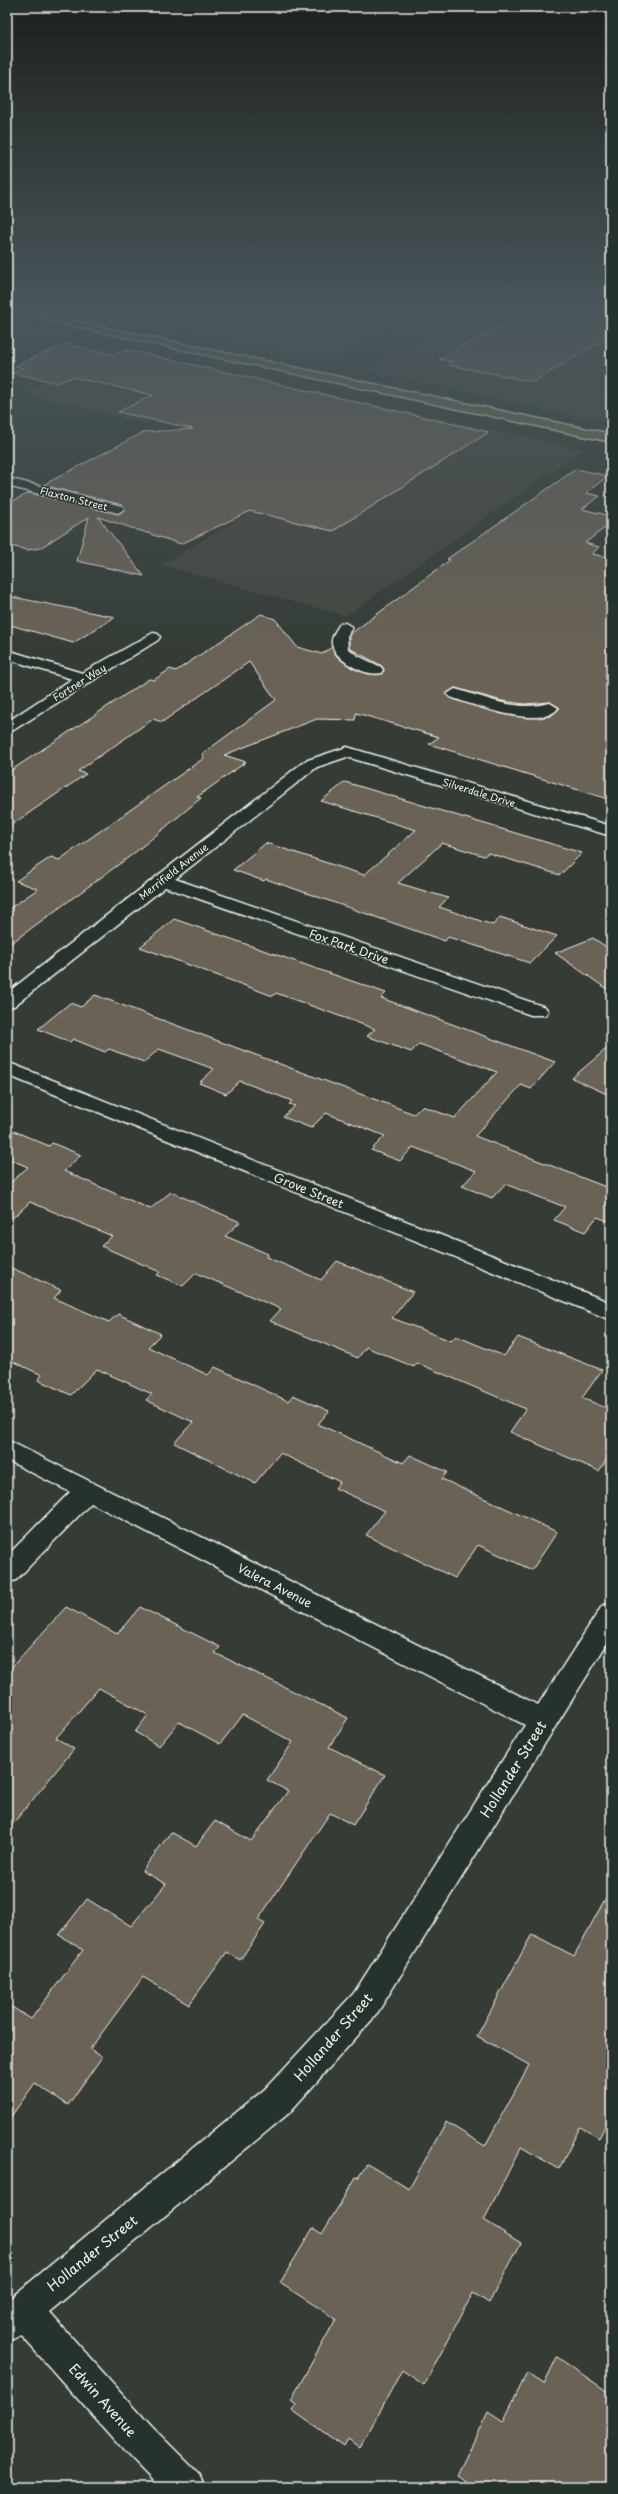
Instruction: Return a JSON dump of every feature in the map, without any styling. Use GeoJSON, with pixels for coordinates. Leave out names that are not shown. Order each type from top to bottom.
{"type":"FeatureCollection","features":[{"type":"Feature","properties":{"kind":"main road"},"geometry":{"type":"LineString","coordinates":[[543,423],[611,438]]}},
{"type":"Feature","properties":{"kind":"street","name":"Flaxton Street"},"geometry":{"type":"LineString","coordinates":[[7,482],[118,509]]}},
{"type":"Feature","properties":{"kind":"street"},"geometry":{"type":"LineString","coordinates":[[344,627],[338,641],[340,649],[348,657],[376,670]]}},
{"type":"Feature","properties":{"kind":"street","name":"Fortner Way"},"geometry":{"type":"LineString","coordinates":[[7,729],[84,678],[153,637]]}},
{"type":"Feature","properties":{"kind":"street"},"geometry":{"type":"LineString","coordinates":[[7,654],[84,678]]}},
{"type":"Feature","properties":{"kind":"street"},"geometry":{"type":"LineString","coordinates":[[455,694],[524,713],[543,712],[550,708]]}},
{"type":"Feature","properties":{"kind":"street","name":"Silverdale Drive"},"geometry":{"type":"LineString","coordinates":[[346,752],[611,832]]}},
{"type":"Feature","properties":{"kind":"street","name":"Merrifield Avenue"},"geometry":{"type":"LineString","coordinates":[[7,1002],[311,764],[346,752]]}},
{"type":"Feature","properties":{"kind":"street","name":"Fox Park Drive"},"geometry":{"type":"LineString","coordinates":[[161,880],[538,1011]]}},
{"type":"Feature","properties":{"kind":"street","name":"Grove Street"},"geometry":{"type":"LineString","coordinates":[[7,1068],[611,1312]]}},
{"type":"Feature","properties":{"kind":"street","name":"Valera Avenue"},"geometry":{"type":"LineString","coordinates":[[7,1449],[87,1491],[543,1721]]}},
{"type":"Feature","properties":{"kind":"street"},"geometry":{"type":"LineString","coordinates":[[7,1573],[87,1491]]}},
{"type":"Feature","properties":{"kind":"street","name":"Hollander Street"},"geometry":{"type":"LineString","coordinates":[[15,2317],[277,2101],[365,2004],[611,1614]]}},
{"type":"Feature","properties":{"kind":"street","name":"Edwin Avenue"},"geometry":{"type":"LineString","coordinates":[[15,2317],[186,2487]]}},
{"type":"Feature","properties":{"kind":"shaded area"},"geometry":{"type":"Polygon","coordinates":[[[370,423],[464,423],[583,449],[346,616],[161,565],[354,450],[370,423]]]}},
{"type":"Feature","properties":{"kind":"building"},"geometry":{"type":"Polygon","coordinates":[[[168,423],[451,423],[489,432],[333,531],[250,511],[181,544],[98,517],[144,576],[77,561],[89,517],[40,548],[27,550],[7,545],[7,504],[29,493],[119,514],[125,509],[122,505],[43,485],[144,432],[193,429],[168,423]]]}},
{"type":"Feature","properties":{"kind":"building"},"geometry":{"type":"Polygon","coordinates":[[[576,469],[608,476],[586,493],[600,496],[582,509],[611,516],[611,523],[585,543],[599,547],[592,554],[611,558],[611,800],[429,744],[439,737],[356,713],[355,720],[317,719],[224,755],[246,762],[197,797],[201,798],[133,854],[7,946],[7,910],[38,889],[16,881],[51,857],[59,860],[204,758],[202,754],[276,700],[249,662],[162,722],[153,719],[78,771],[86,774],[7,828],[7,773],[149,679],[154,680],[170,669],[176,671],[261,614],[275,619],[297,647],[322,654],[332,647],[338,657],[352,668],[368,674],[381,674],[384,671],[382,666],[349,648],[349,635],[450,560],[447,559],[576,469]],[[455,688],[446,694],[450,698],[506,715],[538,718],[551,716],[560,708],[550,702],[525,704],[502,701],[455,688]]]}},
{"type":"Feature","properties":{"kind":"building"},"geometry":{"type":"Polygon","coordinates":[[[7,596],[115,617],[73,643],[7,624],[7,596]]]}},
{"type":"Feature","properties":{"kind":"building"},"geometry":{"type":"Polygon","coordinates":[[[345,782],[582,853],[560,875],[488,853],[484,856],[442,843],[398,883],[448,898],[439,907],[493,925],[500,917],[557,936],[530,963],[448,937],[445,941],[266,879],[264,881],[233,870],[266,843],[364,875],[416,830],[321,801],[345,782]]]}},
{"type":"Feature","properties":{"kind":"building"},"geometry":{"type":"Polygon","coordinates":[[[174,919],[386,993],[381,998],[555,1062],[531,1089],[521,1085],[475,1136],[611,1189],[611,1222],[597,1217],[585,1232],[554,1220],[565,1207],[505,1184],[492,1198],[462,1186],[476,1171],[413,1147],[400,1161],[371,1150],[385,1136],[326,1113],[311,1128],[283,1117],[295,1106],[289,1104],[292,1101],[240,1081],[226,1094],[199,1083],[214,1069],[159,1049],[144,1062],[109,1049],[105,1052],[73,1039],[70,1042],[38,1029],[70,1003],[81,1007],[95,995],[414,1114],[422,1106],[455,1118],[497,1072],[419,1044],[411,1052],[367,1036],[375,1029],[276,993],[273,996],[140,947],[174,919]]]}},
{"type":"Feature","properties":{"kind":"building"},"geometry":{"type":"Polygon","coordinates":[[[593,938],[611,950],[611,992],[555,953],[593,938]]]}},
{"type":"Feature","properties":{"kind":"building"},"geometry":{"type":"Polygon","coordinates":[[[611,1045],[611,1096],[572,1078],[611,1045]]]}},
{"type":"Feature","properties":{"kind":"building"},"geometry":{"type":"Polygon","coordinates":[[[7,1128],[49,1146],[52,1143],[81,1155],[64,1171],[150,1209],[171,1192],[240,1222],[225,1236],[268,1254],[266,1257],[321,1280],[337,1261],[413,1292],[392,1318],[451,1341],[456,1336],[504,1356],[518,1337],[602,1370],[582,1398],[611,1410],[611,1453],[599,1471],[510,1432],[526,1409],[417,1363],[414,1367],[366,1347],[358,1358],[270,1321],[281,1309],[196,1273],[183,1286],[157,1275],[160,1272],[101,1246],[112,1236],[30,1202],[7,1223],[7,1186],[28,1167],[7,1158],[7,1128]]]}},
{"type":"Feature","properties":{"kind":"building"},"geometry":{"type":"Polygon","coordinates":[[[7,1266],[61,1290],[54,1298],[109,1322],[118,1314],[161,1334],[148,1347],[208,1375],[215,1367],[288,1401],[293,1395],[329,1411],[318,1424],[403,1463],[410,1455],[447,1472],[442,1479],[557,1532],[532,1570],[478,1545],[455,1578],[366,1535],[385,1511],[335,1488],[340,1482],[280,1453],[255,1483],[174,1443],[193,1422],[146,1400],[152,1394],[97,1369],[71,1395],[38,1380],[42,1375],[7,1359],[7,1266]]]}},
{"type":"Feature","properties":{"kind":"building"},"geometry":{"type":"Polygon","coordinates":[[[66,1607],[117,1634],[140,1607],[220,1647],[215,1653],[348,1718],[329,1747],[385,1775],[353,1825],[330,1813],[258,1920],[265,1924],[240,1960],[227,1952],[189,2005],[143,1977],[90,2049],[102,2057],[68,2105],[35,2083],[7,2122],[7,2004],[31,2019],[83,1950],[59,1935],[87,1899],[131,1926],[166,1884],[142,1871],[171,1832],[196,1846],[215,1821],[251,1841],[288,1791],[267,1780],[293,1742],[243,1715],[220,1744],[179,1722],[159,1746],[135,1732],[148,1715],[99,1688],[56,1738],[74,1749],[7,1831],[7,1672],[66,1607]]]}},
{"type":"Feature","properties":{"kind":"building"},"geometry":{"type":"Polygon","coordinates":[[[611,1888],[611,2114],[599,2138],[580,2127],[559,2169],[521,2147],[484,2220],[521,2243],[489,2303],[473,2293],[424,2385],[402,2370],[360,2448],[348,2440],[344,2447],[292,2410],[296,2404],[291,2400],[336,2319],[280,2283],[313,2228],[322,2234],[356,2177],[358,2178],[367,2164],[409,2189],[446,2122],[485,2146],[529,2065],[477,2036],[532,1934],[574,1956],[611,1888]]]}},
{"type":"Feature","properties":{"kind":"building"},"geometry":{"type":"Polygon","coordinates":[[[557,2357],[611,2394],[611,2487],[474,2487],[457,2475],[488,2412],[503,2422],[527,2373],[544,2384],[557,2357]]]}}]}
